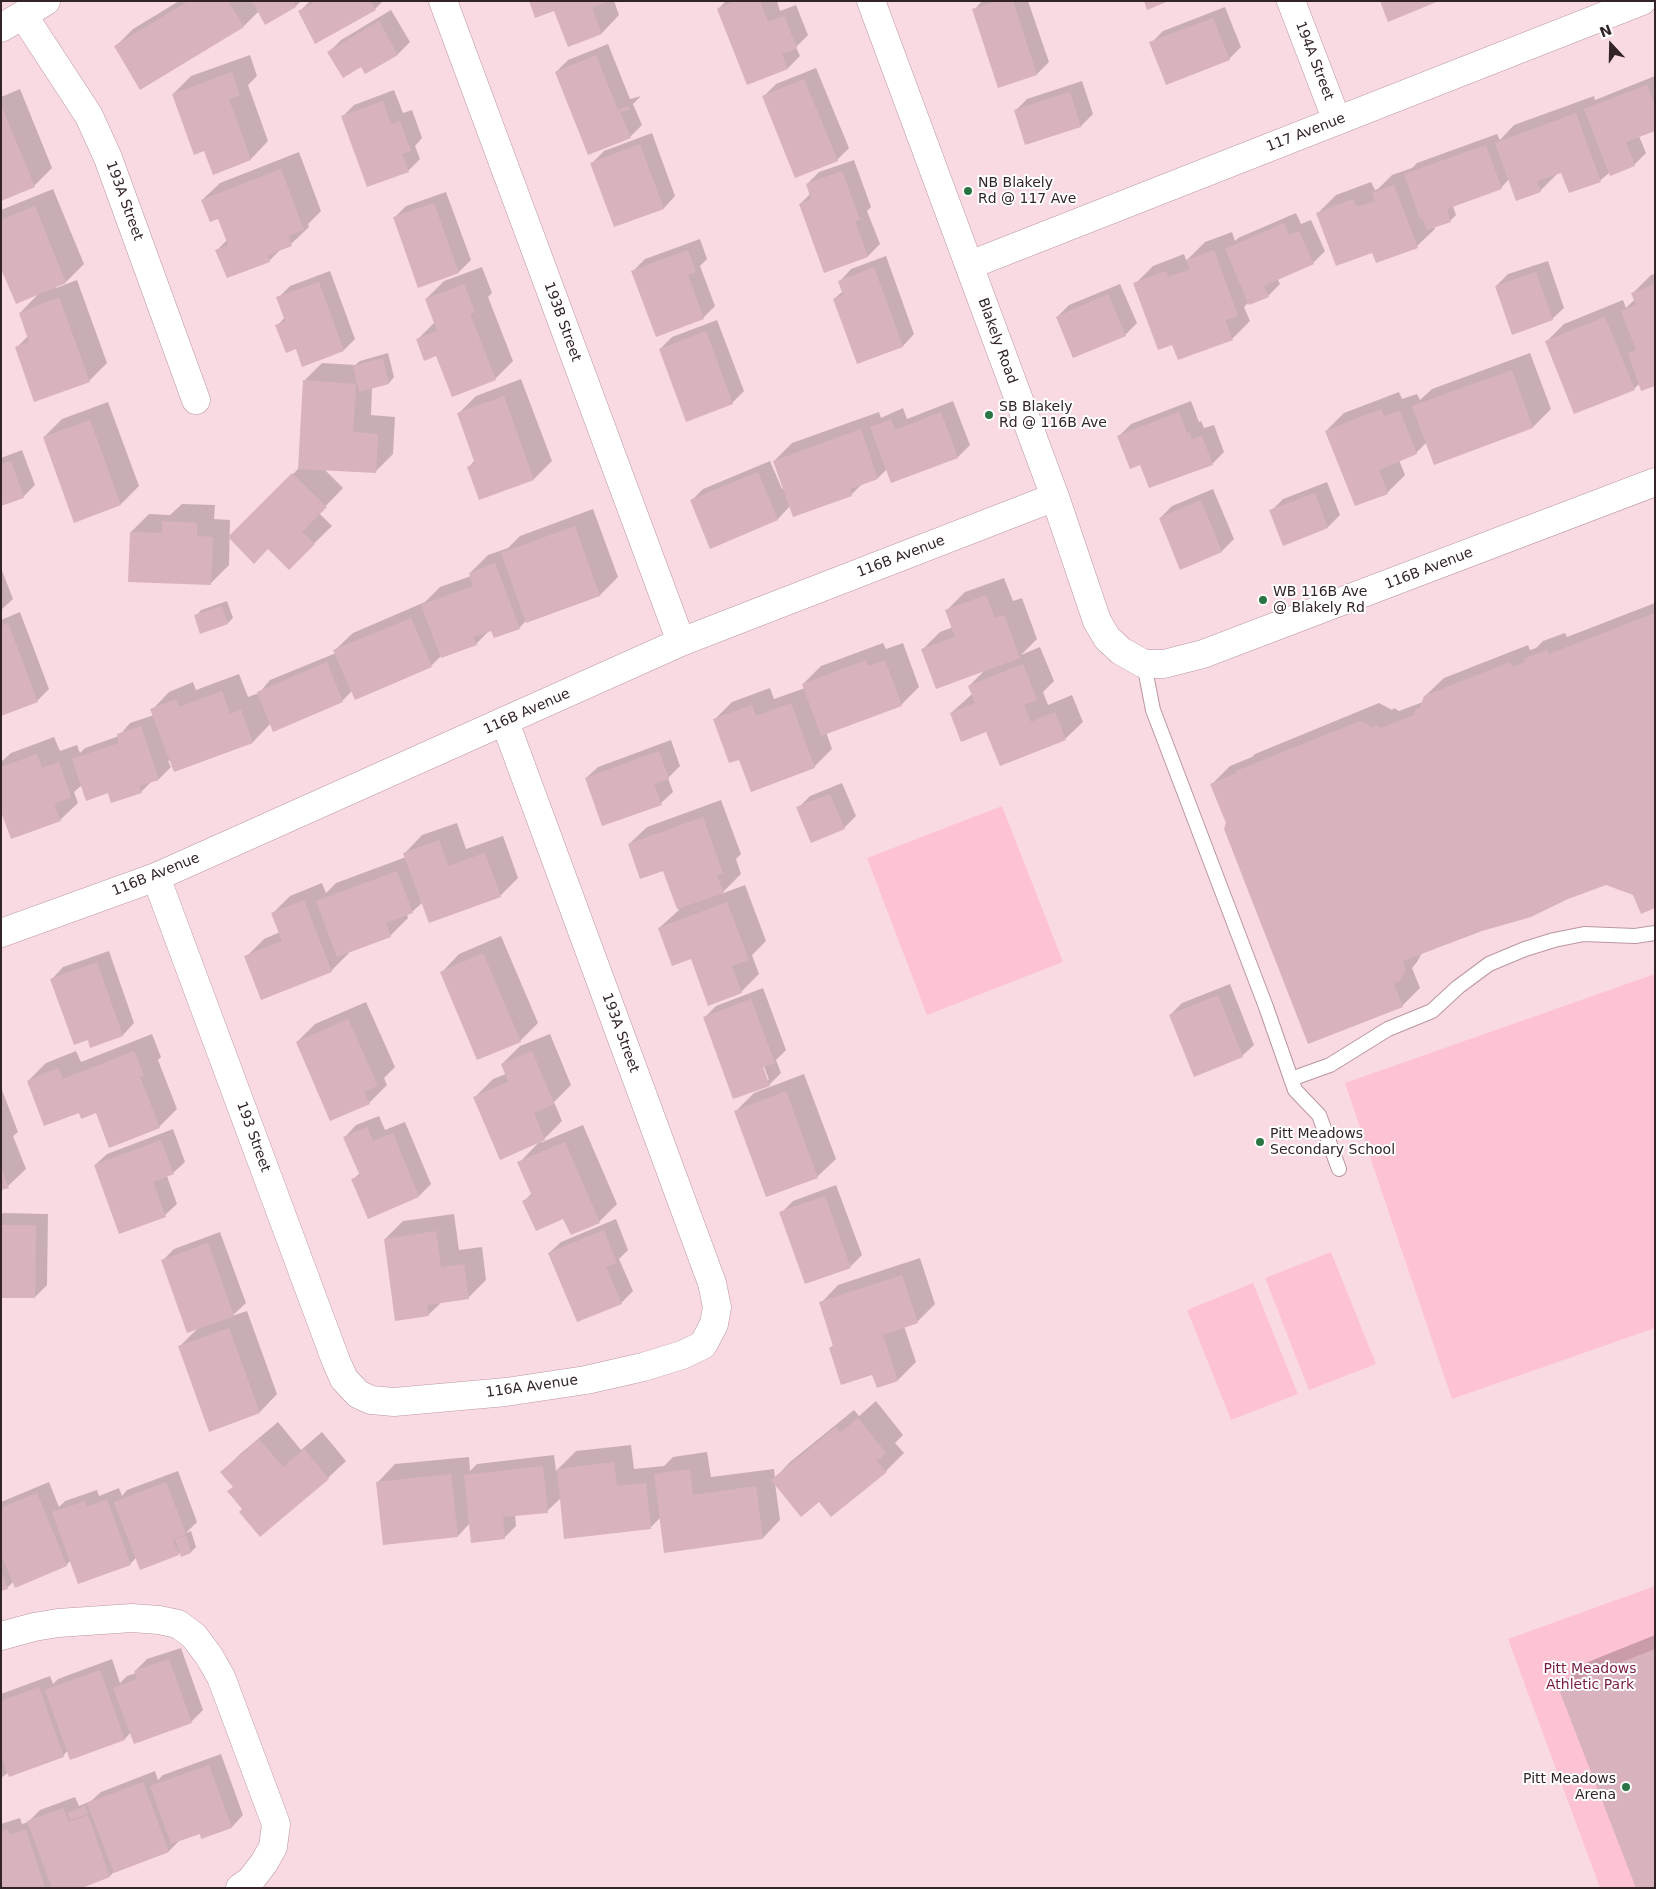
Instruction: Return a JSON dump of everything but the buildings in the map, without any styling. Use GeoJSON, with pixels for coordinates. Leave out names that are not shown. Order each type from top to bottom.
{"type":"FeatureCollection","features":[{"type":"Feature","properties":{"kind":"street","name":"193B Street"},"geometry":{"type":"LineString","coordinates":[[442,1],[681,642]]}},
{"type":"Feature","properties":{"kind":"street","name":"Blakely Road"},"geometry":{"type":"LineString","coordinates":[[872,1],[1055,497],[1097,621],[1107,638],[1120,650],[1144,664]]}},
{"type":"Feature","properties":{"kind":"street","name":"194A Street"},"geometry":{"type":"LineString","coordinates":[[1291,1],[1337,121]]}},
{"type":"Feature","properties":{"kind":"street","name":"117 Avenue"},"geometry":{"type":"LineString","coordinates":[[970,265],[1642,1]]}},
{"type":"Feature","properties":{"kind":"street","name":"193A Street"},"geometry":{"type":"LineString","coordinates":[[24,15],[89,116],[108,158],[196,400]]}},
{"type":"Feature","properties":{"kind":"street","name":"116B Avenue"},"geometry":{"type":"LineString","coordinates":[[1144,664],[1164,664],[1204,654],[1655,482]]}},
{"type":"Feature","properties":{"kind":"street","name":"116B Avenue"},"geometry":{"type":"LineString","coordinates":[[1,933],[156,877],[681,642],[1055,497]]}},
{"type":"Feature","properties":{"kind":"street","name":"193A Street"},"geometry":{"type":"LineString","coordinates":[[505,722],[712,1283],[717,1307],[714,1324],[703,1345]]}},
{"type":"Feature","properties":{"kind":"street","name":"193 Street"},"geometry":{"type":"LineString","coordinates":[[156,877],[336,1361],[344,1379],[358,1394]]}},
{"type":"Feature","properties":{"kind":"street","name":"116A Avenue"},"geometry":{"type":"LineString","coordinates":[[358,1394],[370,1400],[394,1402],[515,1390],[586,1380],[643,1367],[682,1355],[703,1345]]}},
{"type":"Feature","properties":{"kind":"street"},"geometry":{"type":"LineString","coordinates":[[1,1636],[58,1623],[132,1618],[159,1620],[178,1624],[194,1636],[221,1676],[276,1824],[273,1847],[264,1864],[250,1881],[240,1888]]}},
{"type":"Feature","properties":{"kind":"lane"},"geometry":{"type":"LineString","coordinates":[[1144,664],[1153,710],[1266,1007],[1293,1084],[1319,1115],[1340,1169]]}},
{"type":"Feature","properties":{"kind":"lane"},"geometry":{"type":"LineString","coordinates":[[1293,1084],[1330,1065],[1388,1030],[1432,1010],[1458,987],[1489,964],[1525,948],[1584,934],[1635,936],[1655,932]]}},
{"type":"Feature","properties":{"kind":"green space"},"geometry":{"type":"Polygon","coordinates":[[[1002,806],[1063,962],[927,1015],[867,858],[1002,806]]]}},
{"type":"Feature","properties":{"kind":"green space"},"geometry":{"type":"Polygon","coordinates":[[[1655,974],[1655,1328],[1452,1399],[1345,1083],[1655,974]]]}},
{"type":"Feature","properties":{"kind":"green space"},"geometry":{"type":"Polygon","coordinates":[[[1331,1252],[1376,1364],[1309,1390],[1265,1278],[1331,1252]]]}},
{"type":"Feature","properties":{"kind":"green space"},"geometry":{"type":"Polygon","coordinates":[[[1253,1283],[1298,1394],[1231,1420],[1187,1310],[1253,1283]]]}},
{"type":"Feature","properties":{"kind":"green space","name":"Pitt Meadows Athletic Park"},"geometry":{"type":"Polygon","coordinates":[[[1655,1586],[1655,1888],[1600,1888],[1508,1639],[1655,1586]]]}},
{"type":"Feature","properties":{"kind":"place","name":"NB Blakely Rd @ 117 Ave"},"geometry":{"type":"Point","coordinates":[968,191]}},
{"type":"Feature","properties":{"kind":"place","name":"SB Blakely Rd @ 116B Ave"},"geometry":{"type":"Point","coordinates":[989,415]}},
{"type":"Feature","properties":{"kind":"place","name":"WB 116B Ave @ Blakely Rd"},"geometry":{"type":"Point","coordinates":[1263,600]}},
{"type":"Feature","properties":{"kind":"place","name":"Pitt Meadows Secondary School"},"geometry":{"type":"Point","coordinates":[1260,1142]}},
{"type":"Feature","properties":{"kind":"place","name":"Pitt Meadows Arena"},"geometry":{"type":"Point","coordinates":[1626,1787]}}]}
